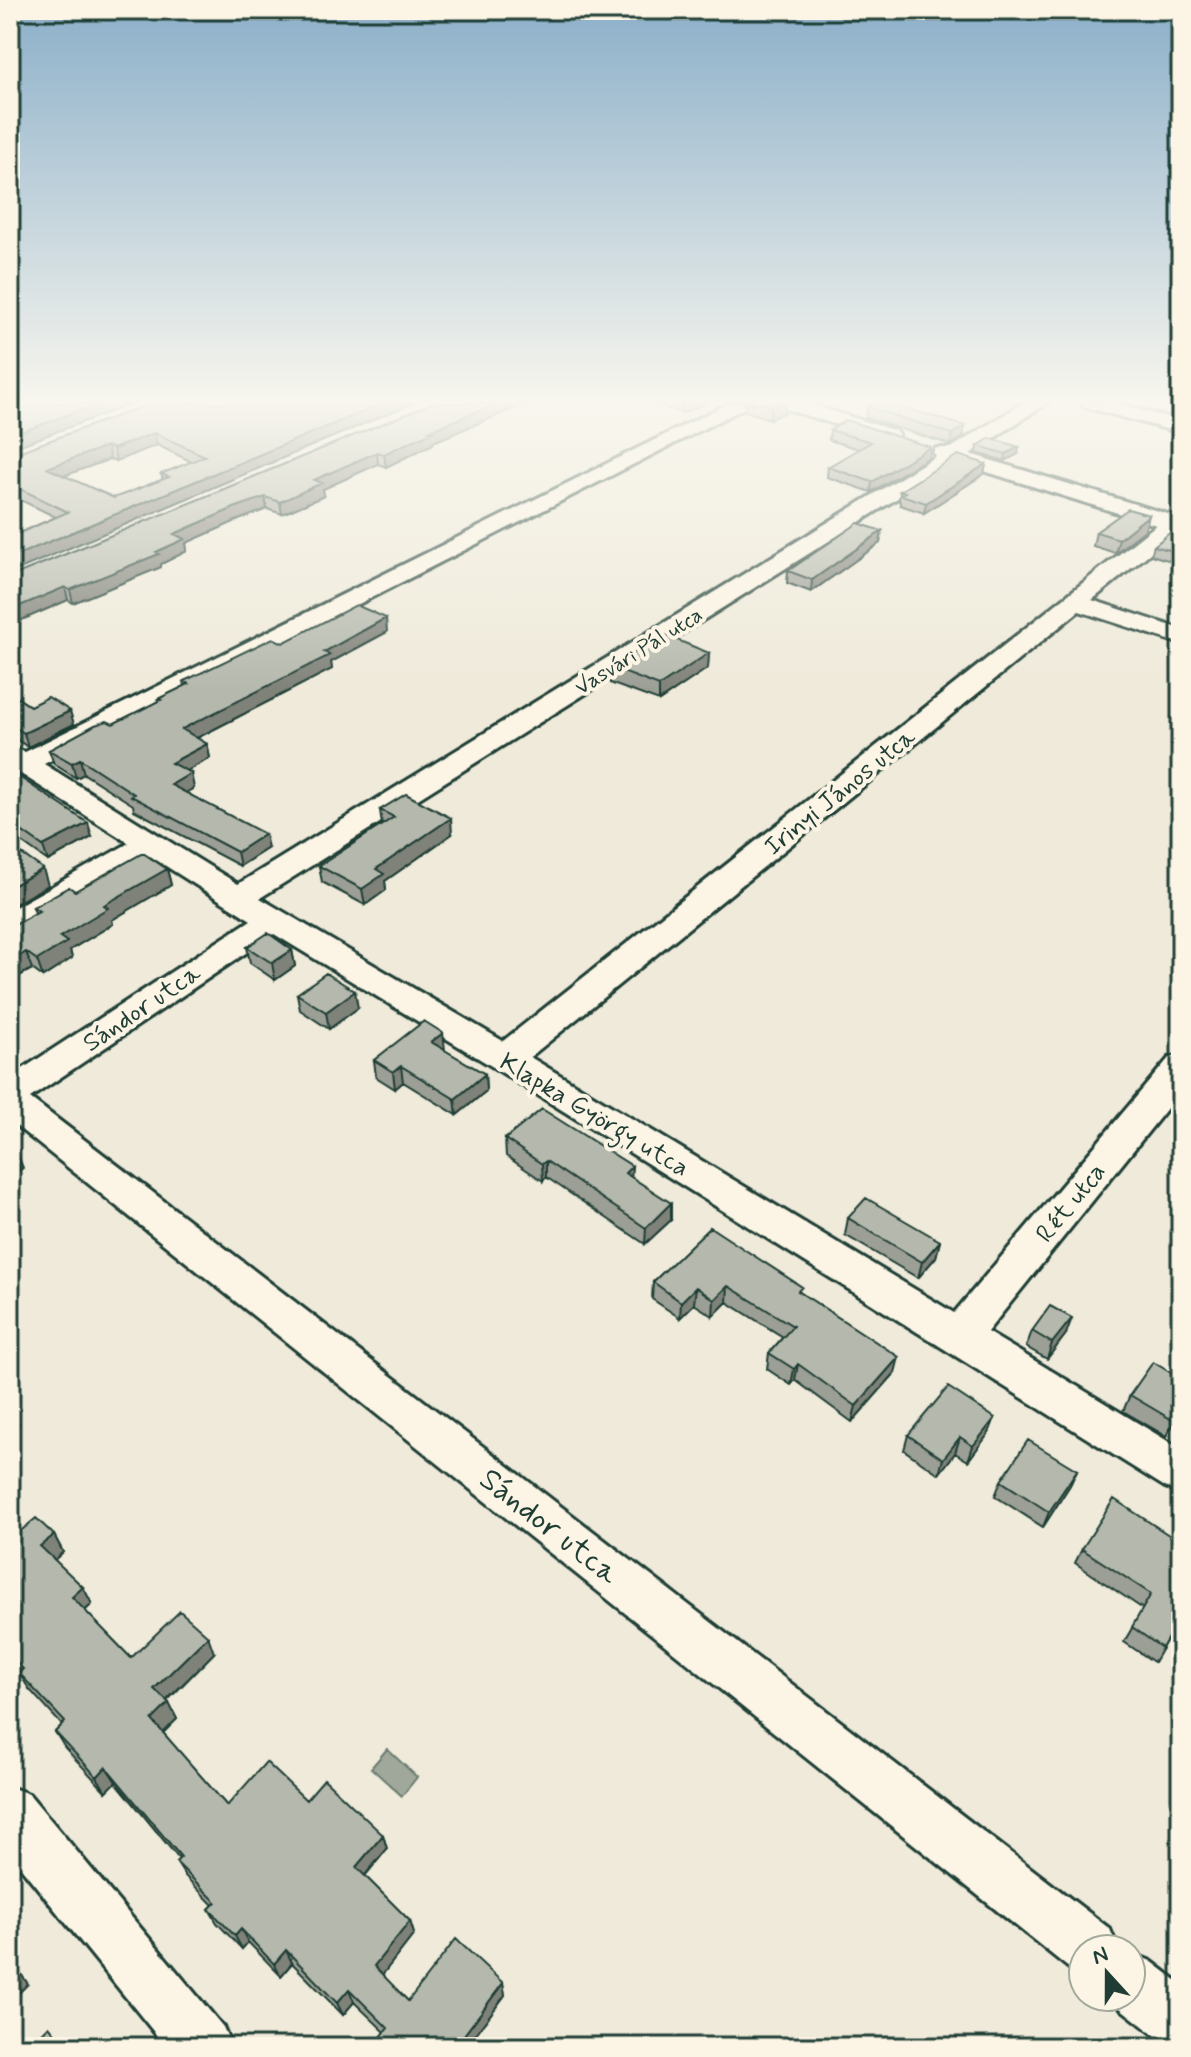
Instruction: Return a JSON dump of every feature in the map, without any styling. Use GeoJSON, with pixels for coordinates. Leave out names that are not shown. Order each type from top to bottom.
{"type":"FeatureCollection","features":[{"type":"Feature","properties":{"kind":"street"},"geometry":{"type":"LineString","coordinates":[[17,759],[548,499]]}},
{"type":"Feature","properties":{"kind":"street","name":"Vasvári Pál utca"},"geometry":{"type":"LineString","coordinates":[[240,897],[882,499]]}},
{"type":"Feature","properties":{"kind":"street"},"geometry":{"type":"LineString","coordinates":[[1094,499],[1177,525]]}},
{"type":"Feature","properties":{"kind":"street","name":"Irinyi János utca"},"geometry":{"type":"LineString","coordinates":[[505,1058],[1076,602],[1177,525]]}},
{"type":"Feature","properties":{"kind":"street"},"geometry":{"type":"LineString","coordinates":[[1076,602],[1181,637]]}},
{"type":"Feature","properties":{"kind":"street","name":"Klapka György utca"},"geometry":{"type":"LineString","coordinates":[[17,759],[273,920],[505,1058],[1181,1473]]}},
{"type":"Feature","properties":{"kind":"street"},"geometry":{"type":"LineString","coordinates":[[10,923],[152,842]]}},
{"type":"Feature","properties":{"kind":"street","name":"Sándor utca"},"geometry":{"type":"LineString","coordinates":[[10,1094],[273,920]]}},
{"type":"Feature","properties":{"kind":"street","name":"Rét utca"},"geometry":{"type":"LineString","coordinates":[[959,1337],[1181,1067]]}},
{"type":"Feature","properties":{"kind":"street","name":"Sándor utca"},"geometry":{"type":"LineString","coordinates":[[10,1102],[1070,1933]]}},
{"type":"Feature","properties":{"kind":"street"},"geometry":{"type":"LineString","coordinates":[[10,1813],[203,2047]]}},
{"type":"Feature","properties":{"kind":"street"},"geometry":{"type":"LineString","coordinates":[[1147,1993],[1181,2020]]}},
{"type":"Feature","properties":{"kind":"shaded area"},"geometry":{"type":"Polygon","coordinates":[[[387,1749],[417,1777],[402,1796],[371,1768],[387,1749]]]}},
{"type":"Feature","properties":{"kind":"building"},"geometry":{"type":"Polygon","coordinates":[[[41,499],[152,499],[10,558],[10,537],[68,512],[41,499]]]}},
{"type":"Feature","properties":{"kind":"building"},"geometry":{"type":"Polygon","coordinates":[[[200,499],[259,499],[174,534],[185,539],[156,552],[159,554],[10,610],[10,577],[200,499]]]}},
{"type":"Feature","properties":{"kind":"building"},"geometry":{"type":"Polygon","coordinates":[[[1128,509],[1149,515],[1119,539],[1096,532],[1128,509]]]}},
{"type":"Feature","properties":{"kind":"building"},"geometry":{"type":"Polygon","coordinates":[[[858,523],[882,531],[812,580],[788,571],[858,523]]]}},
{"type":"Feature","properties":{"kind":"building"},"geometry":{"type":"Polygon","coordinates":[[[1179,525],[1181,553],[1154,546],[1179,525]]]}},
{"type":"Feature","properties":{"kind":"building"},"geometry":{"type":"Polygon","coordinates":[[[356,605],[386,618],[324,652],[330,655],[182,729],[207,744],[171,763],[191,773],[171,785],[265,834],[237,852],[131,796],[134,794],[80,759],[72,763],[49,750],[95,725],[107,721],[113,724],[161,700],[158,699],[189,684],[184,681],[273,638],[283,643],[356,605]]]}},
{"type":"Feature","properties":{"kind":"building"},"geometry":{"type":"Polygon","coordinates":[[[665,635],[709,653],[659,686],[610,667],[665,635]]]}},
{"type":"Feature","properties":{"kind":"building"},"geometry":{"type":"Polygon","coordinates":[[[10,693],[30,706],[48,697],[70,711],[24,733],[10,724],[10,693]]]}},
{"type":"Feature","properties":{"kind":"building"},"geometry":{"type":"Polygon","coordinates":[[[10,771],[88,823],[43,846],[10,823],[10,771]]]}},
{"type":"Feature","properties":{"kind":"building"},"geometry":{"type":"Polygon","coordinates":[[[406,794],[451,818],[376,869],[384,874],[362,889],[319,866],[394,817],[380,810],[406,794]]]}},
{"type":"Feature","properties":{"kind":"building"},"geometry":{"type":"Polygon","coordinates":[[[13,848],[43,869],[10,887],[10,850],[13,848]]]}},
{"type":"Feature","properties":{"kind":"building"},"geometry":{"type":"Polygon","coordinates":[[[143,853],[167,869],[104,905],[108,908],[60,937],[67,942],[37,960],[26,952],[10,962],[10,927],[39,911],[33,907],[69,887],[75,891],[143,853]]]}},
{"type":"Feature","properties":{"kind":"building"},"geometry":{"type":"Polygon","coordinates":[[[268,933],[292,950],[272,963],[247,947],[268,933]]]}},
{"type":"Feature","properties":{"kind":"building"},"geometry":{"type":"Polygon","coordinates":[[[326,973],[355,991],[326,1012],[297,994],[326,973]]]}},
{"type":"Feature","properties":{"kind":"building"},"geometry":{"type":"Polygon","coordinates":[[[424,1021],[443,1033],[431,1042],[485,1074],[455,1099],[401,1066],[393,1072],[374,1060],[424,1021]]]}},
{"type":"Feature","properties":{"kind":"building"},"geometry":{"type":"Polygon","coordinates":[[[542,1109],[632,1166],[625,1173],[671,1203],[646,1228],[546,1161],[542,1164],[505,1139],[542,1109]]]}},
{"type":"Feature","properties":{"kind":"building"},"geometry":{"type":"Polygon","coordinates":[[[866,1198],[940,1241],[922,1262],[848,1218],[866,1198]]]}},
{"type":"Feature","properties":{"kind":"building"},"geometry":{"type":"Polygon","coordinates":[[[710,1227],[802,1287],[798,1291],[899,1357],[856,1406],[798,1364],[794,1369],[769,1353],[793,1326],[728,1286],[714,1300],[696,1287],[681,1302],[653,1282],[710,1227]]]}},
{"type":"Feature","properties":{"kind":"building"},"geometry":{"type":"Polygon","coordinates":[[[1050,1306],[1072,1318],[1052,1343],[1032,1331],[1050,1306]]]}},
{"type":"Feature","properties":{"kind":"building"},"geometry":{"type":"Polygon","coordinates":[[[1153,1362],[1181,1379],[1181,1410],[1174,1421],[1130,1395],[1153,1362]]]}},
{"type":"Feature","properties":{"kind":"building"},"geometry":{"type":"Polygon","coordinates":[[[948,1387],[995,1418],[973,1446],[960,1437],[943,1459],[908,1435],[948,1387]]]}},
{"type":"Feature","properties":{"kind":"building"},"geometry":{"type":"Polygon","coordinates":[[[1028,1440],[1077,1470],[1049,1512],[1001,1481],[1028,1440]]]}},
{"type":"Feature","properties":{"kind":"building"},"geometry":{"type":"Polygon","coordinates":[[[1114,1499],[1181,1543],[1181,1615],[1162,1648],[1132,1627],[1151,1594],[1082,1549],[1114,1499]]]}},
{"type":"Feature","properties":{"kind":"building"},"geometry":{"type":"Polygon","coordinates":[[[36,1518],[54,1535],[40,1546],[83,1587],[72,1597],[131,1658],[180,1611],[208,1636],[154,1689],[169,1703],[152,1720],[227,1806],[266,1762],[306,1800],[324,1779],[383,1835],[356,1867],[410,1921],[374,1966],[408,2001],[456,1939],[503,1983],[455,2047],[373,2047],[388,2028],[349,1989],[337,2003],[286,1950],[274,1964],[241,1929],[235,1936],[209,1909],[216,1902],[176,1862],[181,1857],[106,1767],[97,1777],[55,1732],[65,1722],[19,1673],[23,1669],[10,1656],[10,1540],[36,1518]]]}},
{"type":"Feature","properties":{"kind":"building"},"geometry":{"type":"Polygon","coordinates":[[[49,2026],[66,2047],[29,2047],[49,2026]]]}}]}
